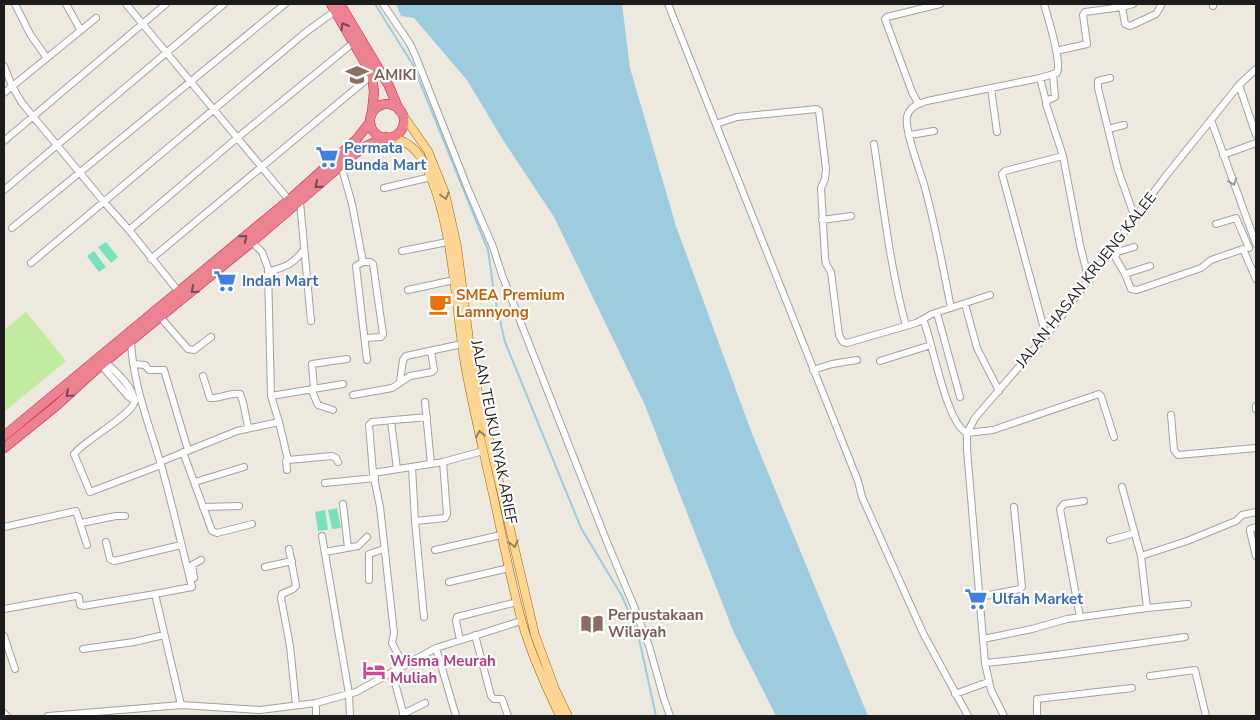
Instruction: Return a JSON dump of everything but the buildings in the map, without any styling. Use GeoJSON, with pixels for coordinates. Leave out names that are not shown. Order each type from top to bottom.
{"type":"FeatureCollection","features":[{"type":"Feature","properties":{"kind":"highway"},"geometry":{"type":"LineString","coordinates":[[4,436],[289,200],[356,140],[370,122],[374,92],[372,75],[353,43],[335,6]]}},
{"type":"Feature","properties":{"kind":"highway"},"geometry":{"type":"LineString","coordinates":[[4,448],[300,202],[341,165],[364,147],[396,135],[402,128],[403,123],[400,112],[389,86],[335,6]]}},
{"type":"Feature","properties":{"kind":"highway"},"geometry":{"type":"LineString","coordinates":[[372,112],[383,104],[392,105],[400,112]]}},
{"type":"Feature","properties":{"kind":"highway"},"geometry":{"type":"LineString","coordinates":[[370,122],[377,134],[389,137]]}},
{"type":"Feature","properties":{"kind":"main road","name":"JALAN TEUKU NYAK ARIEF"},"geometry":{"type":"LineString","coordinates":[[400,112],[428,151],[442,185],[453,225],[462,277],[474,389],[483,451],[501,535],[531,652],[560,716]]}},
{"type":"Feature","properties":{"kind":"main road","name":"JALAN TEUKU NYAK ARIEF"},"geometry":{"type":"LineString","coordinates":[[389,137],[406,141],[415,149],[431,177],[447,242],[462,344],[535,635],[555,689],[568,716]]}},
{"type":"Feature","properties":{"kind":"street"},"geometry":{"type":"LineString","coordinates":[[15,4],[30,34],[46,58]]}},
{"type":"Feature","properties":{"kind":"street"},"geometry":{"type":"LineString","coordinates":[[66,4],[80,29]]}},
{"type":"Feature","properties":{"kind":"street"},"geometry":{"type":"LineString","coordinates":[[126,4],[289,200]]}},
{"type":"Feature","properties":{"kind":"street"},"geometry":{"type":"LineString","coordinates":[[4,141],[166,4]]}},
{"type":"Feature","properties":{"kind":"street"},"geometry":{"type":"LineString","coordinates":[[4,190],[224,4]]}},
{"type":"Feature","properties":{"kind":"street"},"geometry":{"type":"LineString","coordinates":[[12,228],[81,174],[190,81],[285,4]]}},
{"type":"Feature","properties":{"kind":"street"},"geometry":{"type":"LineString","coordinates":[[383,4],[410,44],[427,83],[633,604],[649,646],[670,716]]}},
{"type":"Feature","properties":{"kind":"street"},"geometry":{"type":"LineString","coordinates":[[668,4],[858,482],[862,497],[923,633],[968,716]]}},
{"type":"Feature","properties":{"kind":"street"},"geometry":{"type":"LineString","coordinates":[[918,103],[912,92],[885,19],[940,4]]}},
{"type":"Feature","properties":{"kind":"street"},"geometry":{"type":"LineString","coordinates":[[951,308],[944,266],[907,123],[908,114],[918,103],[1053,75],[1058,69],[1056,51],[1044,4]]}},
{"type":"Feature","properties":{"kind":"street"},"geometry":{"type":"LineString","coordinates":[[1056,51],[1087,44],[1082,16],[1085,12],[1133,4]]}},
{"type":"Feature","properties":{"kind":"street"},"geometry":{"type":"LineString","coordinates":[[1121,5],[1125,24],[1130,26],[1151,18],[1158,12],[1162,4]]}},
{"type":"Feature","properties":{"kind":"street"},"geometry":{"type":"LineString","coordinates":[[31,263],[335,6]]}},
{"type":"Feature","properties":{"kind":"street"},"geometry":{"type":"LineString","coordinates":[[4,93],[80,29],[96,18]]}},
{"type":"Feature","properties":{"kind":"street"},"geometry":{"type":"LineString","coordinates":[[129,230],[353,43]]}},
{"type":"Feature","properties":{"kind":"street"},"geometry":{"type":"LineString","coordinates":[[4,66],[12,86],[22,103],[179,292]]}},
{"type":"Feature","properties":{"kind":"street","name":"JALAN HASAN KRUENG KALEE"},"geometry":{"type":"LineString","coordinates":[[966,433],[975,418],[1046,336],[1115,248],[1134,218],[1211,120],[1239,85],[1256,69]]}},
{"type":"Feature","properties":{"kind":"street"},"geometry":{"type":"LineString","coordinates":[[151,259],[372,75]]}},
{"type":"Feature","properties":{"kind":"street"},"geometry":{"type":"LineString","coordinates":[[1046,101],[1055,97],[1053,75]]}},
{"type":"Feature","properties":{"kind":"street"},"geometry":{"type":"LineString","coordinates":[[1040,78],[1049,115],[1063,156],[1078,236],[1089,281]]}},
{"type":"Feature","properties":{"kind":"street"},"geometry":{"type":"LineString","coordinates":[[1110,78],[1100,80],[1097,84],[1124,189],[1134,218]]}},
{"type":"Feature","properties":{"kind":"street"},"geometry":{"type":"LineString","coordinates":[[1239,85],[1256,136]]}},
{"type":"Feature","properties":{"kind":"street"},"geometry":{"type":"LineString","coordinates":[[991,88],[996,132]]}},
{"type":"Feature","properties":{"kind":"street"},"geometry":{"type":"LineString","coordinates":[[716,124],[732,118],[819,110],[826,169],[821,188],[825,258],[831,272],[840,339],[847,343],[906,326],[936,313],[990,295]]}},
{"type":"Feature","properties":{"kind":"street"},"geometry":{"type":"LineString","coordinates":[[1211,120],[1251,247],[1256,279]]}},
{"type":"Feature","properties":{"kind":"street"},"geometry":{"type":"LineString","coordinates":[[1108,129],[1124,125]]}},
{"type":"Feature","properties":{"kind":"street"},"geometry":{"type":"LineString","coordinates":[[910,135],[934,131]]}},
{"type":"Feature","properties":{"kind":"street"},"geometry":{"type":"LineString","coordinates":[[1223,155],[1256,143]]}},
{"type":"Feature","properties":{"kind":"street"},"geometry":{"type":"LineString","coordinates":[[874,144],[893,264],[906,326]]}},
{"type":"Feature","properties":{"kind":"street"},"geometry":{"type":"LineString","coordinates":[[1046,336],[1002,174],[1005,171],[1063,156]]}},
{"type":"Feature","properties":{"kind":"street"},"geometry":{"type":"LineString","coordinates":[[341,165],[352,204],[363,262]]}},
{"type":"Feature","properties":{"kind":"street"},"geometry":{"type":"LineString","coordinates":[[384,188],[431,177]]}},
{"type":"Feature","properties":{"kind":"street"},"geometry":{"type":"LineString","coordinates":[[300,202],[303,251],[311,321]]}},
{"type":"Feature","properties":{"kind":"street"},"geometry":{"type":"LineString","coordinates":[[822,220],[851,216]]}},
{"type":"Feature","properties":{"kind":"street"},"geometry":{"type":"LineString","coordinates":[[1216,224],[1236,218],[1251,247]]}},
{"type":"Feature","properties":{"kind":"street"},"geometry":{"type":"LineString","coordinates":[[252,242],[262,252],[266,260],[268,272],[271,396],[288,460],[286,461],[287,470]]}},
{"type":"Feature","properties":{"kind":"street"},"geometry":{"type":"LineString","coordinates":[[402,251],[447,242]]}},
{"type":"Feature","properties":{"kind":"street"},"geometry":{"type":"LineString","coordinates":[[1134,247],[1124,251],[1115,248],[1115,256],[1131,289],[1137,290],[1201,268],[1211,260],[1251,247]]}},
{"type":"Feature","properties":{"kind":"street"},"geometry":{"type":"LineString","coordinates":[[268,272],[285,268],[294,263],[303,251]]}},
{"type":"Feature","properties":{"kind":"street"},"geometry":{"type":"LineString","coordinates":[[366,338],[381,337],[383,334],[373,264],[363,262],[356,266],[366,338],[367,360]]}},
{"type":"Feature","properties":{"kind":"street"},"geometry":{"type":"LineString","coordinates":[[1125,274],[1150,266]]}},
{"type":"Feature","properties":{"kind":"street"},"geometry":{"type":"LineString","coordinates":[[408,290],[454,280]]}},
{"type":"Feature","properties":{"kind":"street"},"geometry":{"type":"LineString","coordinates":[[965,304],[977,348],[999,390]]}},
{"type":"Feature","properties":{"kind":"street"},"geometry":{"type":"LineString","coordinates":[[936,313],[960,397]]}},
{"type":"Feature","properties":{"kind":"street"},"geometry":{"type":"LineString","coordinates":[[161,318],[191,351],[211,336]]}},
{"type":"Feature","properties":{"kind":"street"},"geometry":{"type":"LineString","coordinates":[[923,319],[950,412],[959,427],[966,433],[986,683],[1004,716]]}},
{"type":"Feature","properties":{"kind":"street"},"geometry":{"type":"LineString","coordinates":[[131,342],[133,364],[146,419],[160,464],[192,587]]}},
{"type":"Feature","properties":{"kind":"street"},"geometry":{"type":"LineString","coordinates":[[400,382],[404,358],[462,344]]}},
{"type":"Feature","properties":{"kind":"street"},"geometry":{"type":"LineString","coordinates":[[880,361],[931,345]]}},
{"type":"Feature","properties":{"kind":"street"},"geometry":{"type":"LineString","coordinates":[[354,395],[392,388],[410,376],[432,372],[434,370],[431,351]]}},
{"type":"Feature","properties":{"kind":"street"},"geometry":{"type":"LineString","coordinates":[[334,410],[318,405],[313,389],[312,364],[347,359]]}},
{"type":"Feature","properties":{"kind":"street"},"geometry":{"type":"LineString","coordinates":[[813,370],[832,364],[857,360]]}},
{"type":"Feature","properties":{"kind":"street"},"geometry":{"type":"LineString","coordinates":[[104,363],[128,387],[135,401],[133,406],[122,416],[75,452],[74,457],[90,492],[160,464],[185,451],[248,427],[279,422]]}},
{"type":"Feature","properties":{"kind":"street"},"geometry":{"type":"LineString","coordinates":[[133,364],[145,365],[149,370],[164,370],[185,451],[203,507],[214,532],[252,524]]}},
{"type":"Feature","properties":{"kind":"street"},"geometry":{"type":"LineString","coordinates":[[202,376],[210,398],[216,399],[235,393],[240,396],[248,427]]}},
{"type":"Feature","properties":{"kind":"street"},"geometry":{"type":"LineString","coordinates":[[271,396],[343,384]]}},
{"type":"Feature","properties":{"kind":"street"},"geometry":{"type":"LineString","coordinates":[[966,433],[993,430],[1099,394],[1114,437]]}},
{"type":"Feature","properties":{"kind":"street"},"geometry":{"type":"LineString","coordinates":[[426,402],[431,464]]}},
{"type":"Feature","properties":{"kind":"street"},"geometry":{"type":"LineString","coordinates":[[1171,415],[1174,450],[1178,455],[1256,448]]}},
{"type":"Feature","properties":{"kind":"street"},"geometry":{"type":"LineString","coordinates":[[404,666],[392,643],[394,633],[369,425],[372,422],[427,417]]}},
{"type":"Feature","properties":{"kind":"street"},"geometry":{"type":"LineString","coordinates":[[391,420],[397,469]]}},
{"type":"Feature","properties":{"kind":"street"},"geometry":{"type":"LineString","coordinates":[[325,483],[374,476],[397,469],[443,462],[483,451]]}},
{"type":"Feature","properties":{"kind":"street"},"geometry":{"type":"LineString","coordinates":[[288,460],[332,456],[338,462]]}},
{"type":"Feature","properties":{"kind":"street"},"geometry":{"type":"LineString","coordinates":[[414,521],[445,518],[448,514],[443,462]]}},
{"type":"Feature","properties":{"kind":"street"},"geometry":{"type":"LineString","coordinates":[[412,467],[414,521],[424,617]]}},
{"type":"Feature","properties":{"kind":"street"},"geometry":{"type":"LineString","coordinates":[[195,482],[244,468]]}},
{"type":"Feature","properties":{"kind":"street"},"geometry":{"type":"LineString","coordinates":[[1122,487],[1141,556],[1147,608]]}},
{"type":"Feature","properties":{"kind":"street"},"geometry":{"type":"LineString","coordinates":[[1080,617],[1060,509],[1064,504],[1084,501]]}},
{"type":"Feature","properties":{"kind":"street"},"geometry":{"type":"LineString","coordinates":[[343,504],[348,548]]}},
{"type":"Feature","properties":{"kind":"street"},"geometry":{"type":"LineString","coordinates":[[203,507],[239,506]]}},
{"type":"Feature","properties":{"kind":"street"},"geometry":{"type":"LineString","coordinates":[[979,597],[1022,587],[1014,507]]}},
{"type":"Feature","properties":{"kind":"street"},"geometry":{"type":"LineString","coordinates":[[4,528],[73,511],[78,513],[87,545]]}},
{"type":"Feature","properties":{"kind":"street"},"geometry":{"type":"LineString","coordinates":[[1141,556],[1187,541],[1236,521],[1242,515],[1256,512]]}},
{"type":"Feature","properties":{"kind":"street"},"geometry":{"type":"LineString","coordinates":[[81,523],[125,516]]}},
{"type":"Feature","properties":{"kind":"street"},"geometry":{"type":"LineString","coordinates":[[1256,527],[1250,529],[1250,531],[1256,556]]}},
{"type":"Feature","properties":{"kind":"street"},"geometry":{"type":"LineString","coordinates":[[1110,540],[1135,533]]}},
{"type":"Feature","properties":{"kind":"street"},"geometry":{"type":"LineString","coordinates":[[435,550],[501,535]]}},
{"type":"Feature","properties":{"kind":"street"},"geometry":{"type":"LineString","coordinates":[[322,536],[349,694],[350,716]]}},
{"type":"Feature","properties":{"kind":"street"},"geometry":{"type":"LineString","coordinates":[[325,552],[360,545],[367,537]]}},
{"type":"Feature","properties":{"kind":"street"},"geometry":{"type":"LineString","coordinates":[[106,542],[110,559],[114,561],[181,545]]}},
{"type":"Feature","properties":{"kind":"street"},"geometry":{"type":"LineString","coordinates":[[289,549],[296,586],[282,594],[281,598],[290,646],[296,705]]}},
{"type":"Feature","properties":{"kind":"street"},"geometry":{"type":"LineString","coordinates":[[369,580],[369,554],[384,549]]}},
{"type":"Feature","properties":{"kind":"street"},"geometry":{"type":"LineString","coordinates":[[4,609],[76,596],[79,597],[80,605],[83,606],[192,587],[196,584],[192,564],[202,560]]}},
{"type":"Feature","properties":{"kind":"street"},"geometry":{"type":"LineString","coordinates":[[265,567],[292,561]]}},
{"type":"Feature","properties":{"kind":"street"},"geometry":{"type":"LineString","coordinates":[[449,582],[509,568]]}},
{"type":"Feature","properties":{"kind":"street"},"geometry":{"type":"LineString","coordinates":[[155,594],[181,705]]}},
{"type":"Feature","properties":{"kind":"street"},"geometry":{"type":"LineString","coordinates":[[460,640],[456,621],[457,617],[517,602]]}},
{"type":"Feature","properties":{"kind":"street"},"geometry":{"type":"LineString","coordinates":[[983,639],[1023,631],[1061,620],[1188,604]]}},
{"type":"Feature","properties":{"kind":"street"},"geometry":{"type":"LineString","coordinates":[[48,716],[181,705],[260,713],[296,705],[316,703],[349,694],[436,648],[522,621]]}},
{"type":"Feature","properties":{"kind":"street"},"geometry":{"type":"LineString","coordinates":[[83,649],[134,642],[164,635]]}},
{"type":"Feature","properties":{"kind":"street"},"geometry":{"type":"LineString","coordinates":[[475,635],[491,696],[494,699],[502,699],[508,716]]}},
{"type":"Feature","properties":{"kind":"street"},"geometry":{"type":"LineString","coordinates":[[4,636],[15,669]]}},
{"type":"Feature","properties":{"kind":"street"},"geometry":{"type":"LineString","coordinates":[[985,663],[1035,656],[1061,655],[1185,637]]}},
{"type":"Feature","properties":{"kind":"street"},"geometry":{"type":"LineString","coordinates":[[436,648],[456,716]]}},
{"type":"Feature","properties":{"kind":"street"},"geometry":{"type":"LineString","coordinates":[[1150,676],[1195,670],[1206,716]]}},
{"type":"Feature","properties":{"kind":"street"},"geometry":{"type":"LineString","coordinates":[[392,672],[404,715],[425,703]]}},
{"type":"Feature","properties":{"kind":"street"},"geometry":{"type":"LineString","coordinates":[[955,694],[986,683]]}},
{"type":"Feature","properties":{"kind":"street"},"geometry":{"type":"LineString","coordinates":[[1037,716],[1037,699],[1132,688]]}},
{"type":"Feature","properties":{"kind":"street"},"geometry":{"type":"LineString","coordinates":[[316,703],[316,716]]}},
{"type":"Feature","properties":{"kind":"street"},"geometry":{"type":"LineString","coordinates":[[129,709],[130,716]]}},
{"type":"Feature","properties":{"kind":"street"},"geometry":{"type":"LineString","coordinates":[[4,713],[7,716]]}},
{"type":"Feature","properties":{"kind":"green space"},"geometry":{"type":"Polygon","coordinates":[[[106,242],[118,257],[111,263],[98,247],[106,242]]]}},
{"type":"Feature","properties":{"kind":"green space"},"geometry":{"type":"Polygon","coordinates":[[[94,251],[106,267],[99,272],[87,256],[94,251]]]}},
{"type":"Feature","properties":{"kind":"green space"},"geometry":{"type":"Polygon","coordinates":[[[26,312],[66,361],[4,412],[4,330],[26,312]]]}},
{"type":"Feature","properties":{"kind":"green space"},"geometry":{"type":"Polygon","coordinates":[[[337,508],[341,528],[332,529],[328,510],[337,508]]]}},
{"type":"Feature","properties":{"kind":"green space"},"geometry":{"type":"Polygon","coordinates":[[[325,510],[328,530],[318,531],[315,512],[325,510]]]}},
{"type":"Feature","properties":{"kind":"water"},"geometry":{"type":"Polygon","coordinates":[[[396,4],[622,4],[630,68],[676,226],[751,431],[868,716],[776,716],[734,633],[644,403],[554,217],[503,140],[467,80],[414,18],[401,16],[396,4]]]}},
{"type":"Feature","properties":{"kind":"waterway"},"geometry":{"type":"LineString","coordinates":[[375,4],[413,65],[488,250],[495,299],[505,342],[581,528],[622,596],[638,634],[656,716]]}},
{"type":"Feature","properties":{"kind":"place","name":"AMIKI"},"geometry":{"type":"Point","coordinates":[357,75]}},
{"type":"Feature","properties":{"kind":"place","name":"Permata Bunda Mart"},"geometry":{"type":"Point","coordinates":[327,157]}},
{"type":"Feature","properties":{"kind":"place","name":"Indah Mart"},"geometry":{"type":"Point","coordinates":[225,281]}},
{"type":"Feature","properties":{"kind":"place","name":"SMEA Premium Lamnyong"},"geometry":{"type":"Point","coordinates":[440,304]}},
{"type":"Feature","properties":{"kind":"place","name":"Ulfah Market"},"geometry":{"type":"Point","coordinates":[976,599]}},
{"type":"Feature","properties":{"kind":"place","name":"Perpustakaan Wilayah"},"geometry":{"type":"Point","coordinates":[592,624]}},
{"type":"Feature","properties":{"kind":"place","name":"Wisma Meurah Muliah"},"geometry":{"type":"Point","coordinates":[374,670]}}]}
